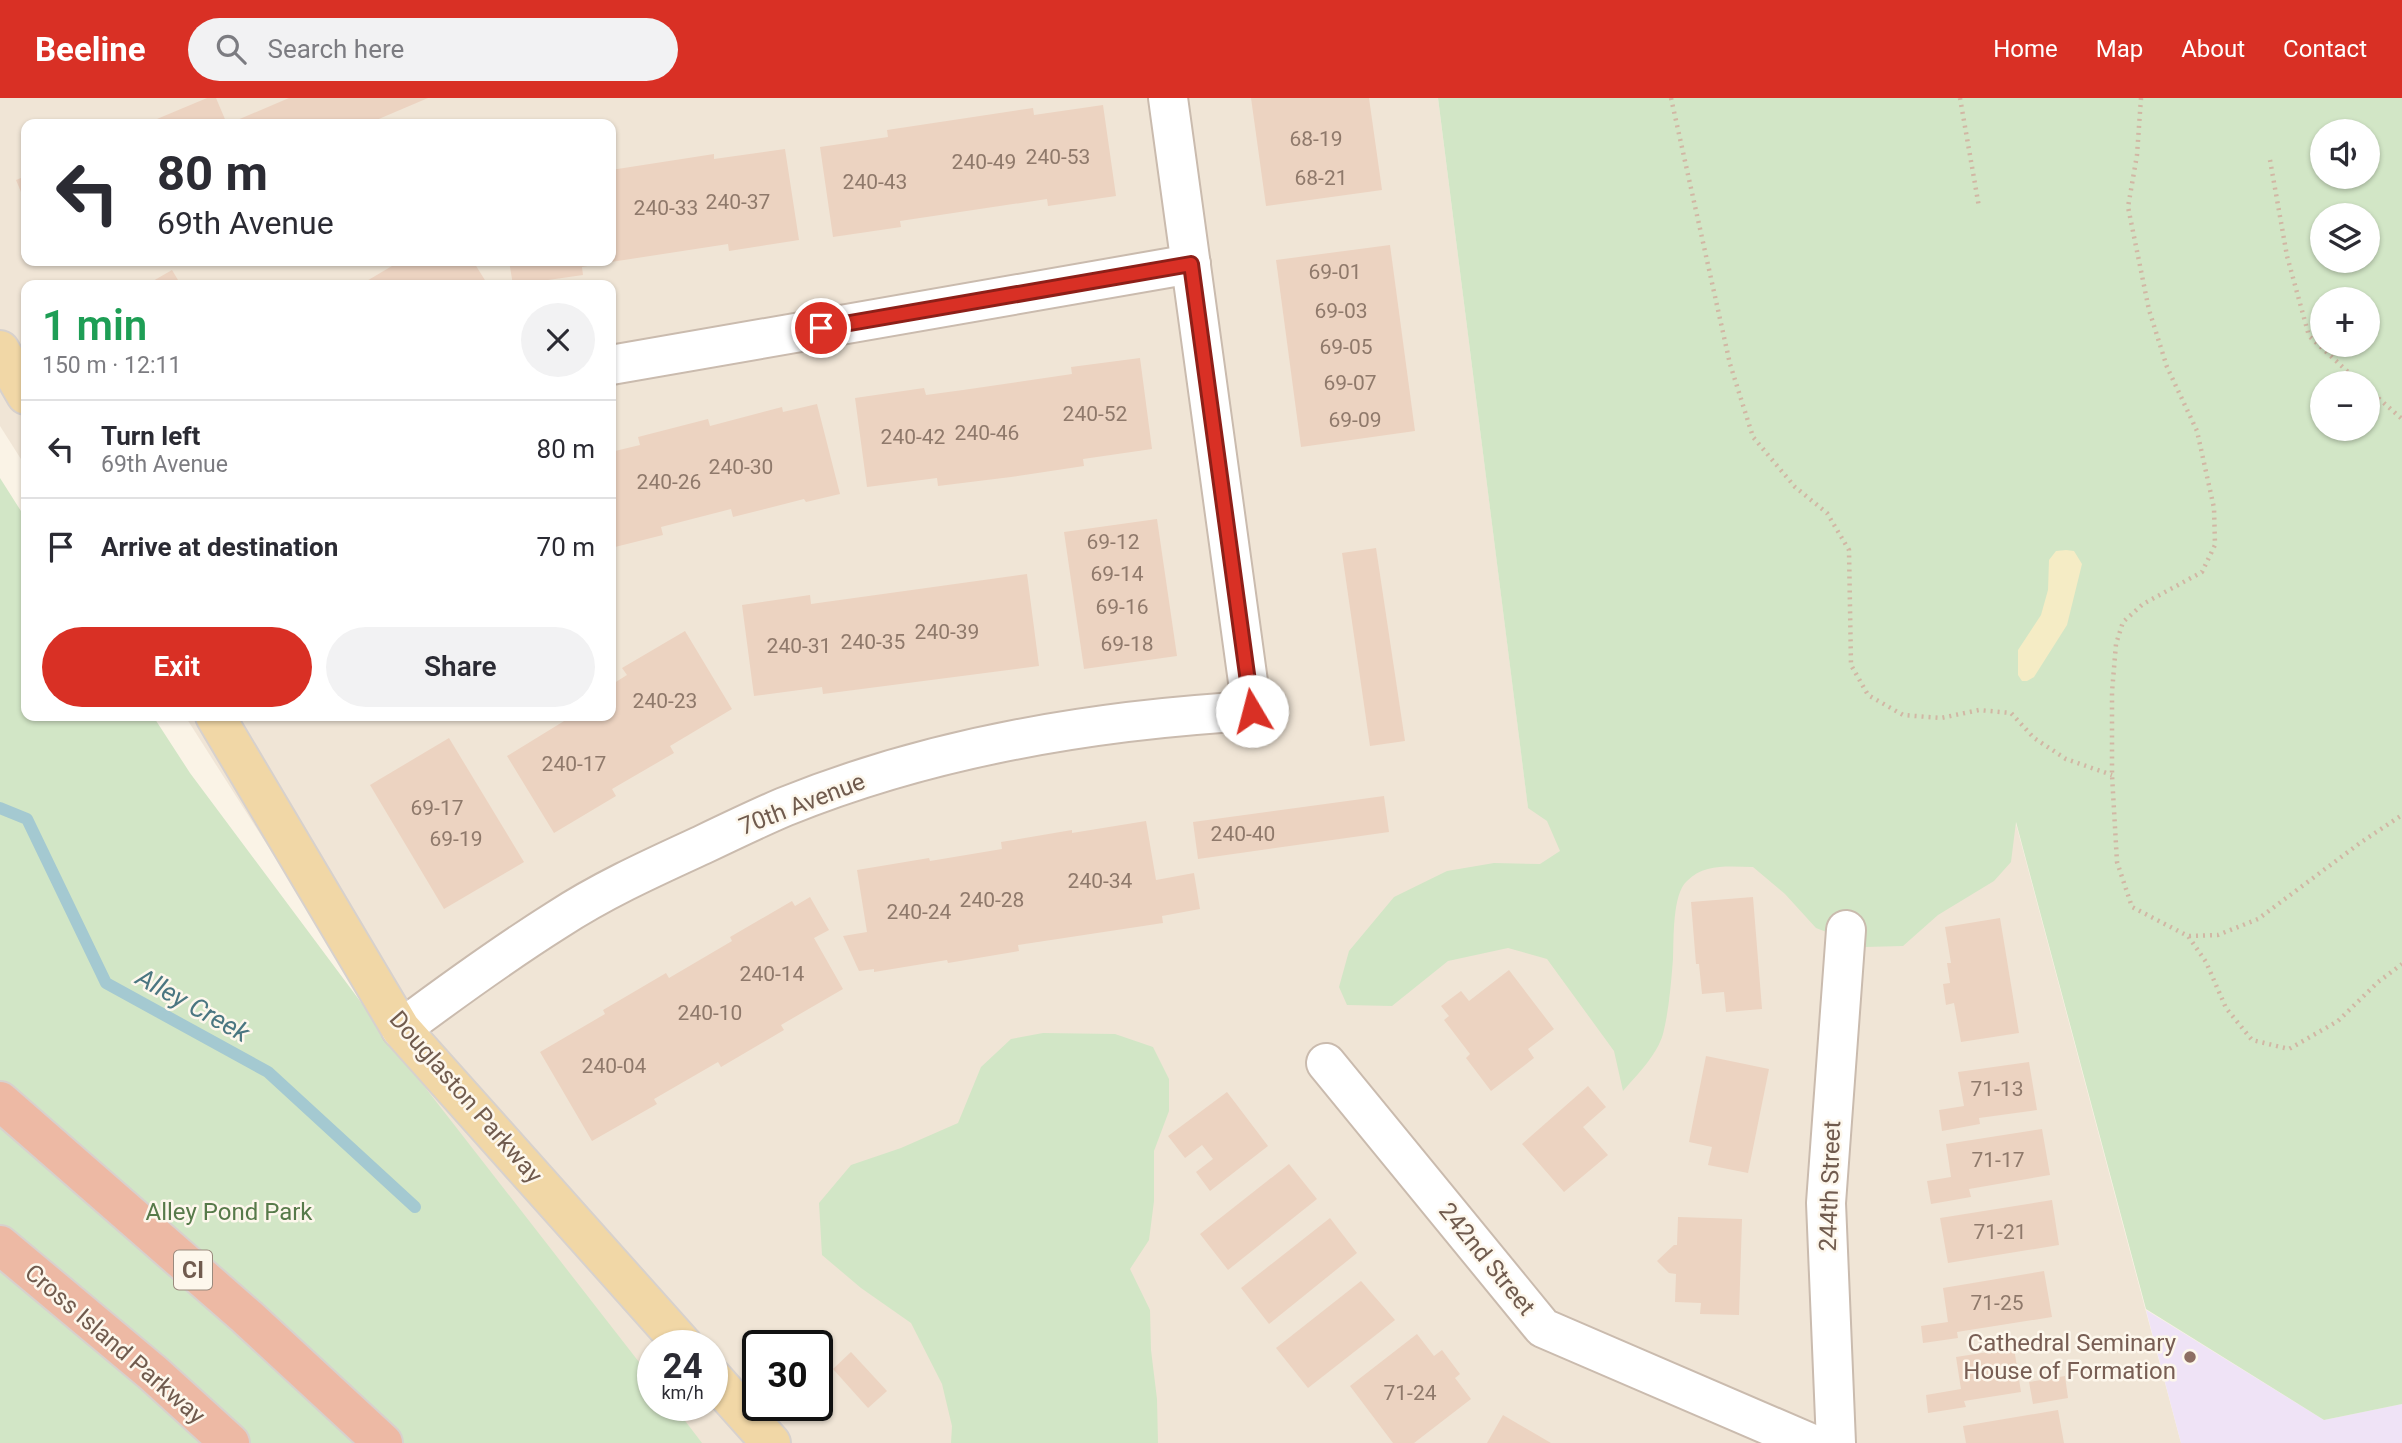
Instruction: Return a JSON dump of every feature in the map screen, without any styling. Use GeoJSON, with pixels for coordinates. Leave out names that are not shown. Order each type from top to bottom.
{"type":"FeatureCollection","features":[{"type":"Feature","properties":{"kind":"highway","name":"CI"},"geometry":{"type":"LineString","coordinates":[[0,1101],[237,1308],[383,1443]]}},
{"type":"Feature","properties":{"kind":"highway","name":"Cross Island Parkway"},"geometry":{"type":"LineString","coordinates":[[0,1245],[153,1373],[230,1443]]}},
{"type":"Feature","properties":{"kind":"main road"},"geometry":{"type":"LineString","coordinates":[[0,350],[21,386]]}},
{"type":"Feature","properties":{"kind":"main road","name":"Douglaston Parkway"},"geometry":{"type":"LineString","coordinates":[[218,721],[401,1029],[670,1330]]}},
{"type":"Feature","properties":{"kind":"main road"},"geometry":{"type":"LineString","coordinates":[[728,1395],[771,1443]]}},
{"type":"Feature","properties":{"kind":"street"},"geometry":{"type":"LineString","coordinates":[[616,364],[1191,264],[1168,98]]}},
{"type":"Feature","properties":{"kind":"street","name":"70th Avenue"},"geometry":{"type":"LineString","coordinates":[[401,1029],[454,988],[558,919],[631,877],[784,807],[878,775],[974,748],[1072,729],[1185,715],[1252,711],[1191,264]]}},
{"type":"Feature","properties":{"kind":"street","name":"244th Street"},"geometry":{"type":"LineString","coordinates":[[1836,1443],[1826,1203],[1846,930]]}},
{"type":"Feature","properties":{"kind":"street","name":"242nd Street"},"geometry":{"type":"LineString","coordinates":[[1326,1063],[1543,1328],[1810,1443]]}},
{"type":"Feature","properties":{"kind":"path"},"geometry":{"type":"LineString","coordinates":[[1671,98],[1730,363],[1753,437],[1795,487],[1827,513],[1849,550],[1851,665],[1868,695],[1903,715],[1941,718],[1979,710],[2011,713],[2034,738],[2066,759],[2112,775]]}},
{"type":"Feature","properties":{"kind":"path"},"geometry":{"type":"LineString","coordinates":[[1959,98],[1979,207]]}},
{"type":"Feature","properties":{"kind":"path"},"geometry":{"type":"LineString","coordinates":[[2141,98],[2137,155],[2128,207],[2149,310],[2167,367],[2197,431],[2214,508],[2215,545],[2202,572],[2143,604],[2123,622],[2116,644],[2112,692],[2112,775],[2117,862],[2132,907],[2188,936],[2206,962],[2226,1008],[2252,1040],[2289,1049],[2339,1021],[2378,982],[2402,964]]}},
{"type":"Feature","properties":{"kind":"path"},"geometry":{"type":"LineString","coordinates":[[2270,160],[2287,257],[2309,336],[2347,371]]}},
{"type":"Feature","properties":{"kind":"path"},"geometry":{"type":"LineString","coordinates":[[2380,400],[2402,419]]}},
{"type":"Feature","properties":{"kind":"path"},"geometry":{"type":"LineString","coordinates":[[2188,936],[2218,935],[2258,919],[2402,815]]}},
{"type":"Feature","properties":{"kind":"shaded area"},"geometry":{"type":"Polygon","coordinates":[[[0,98],[1438,98],[1528,807],[2015,820],[2181,1443],[701,1443],[681,1421],[728,1421],[728,1330],[637,1330],[637,1371],[518,1239],[188,721],[616,721],[616,280],[21,280],[21,459],[0,426],[0,98]]]}},
{"type":"Feature","properties":{"kind":"shaded area","name":"Cathedral Seminary House of Formation"},"geometry":{"type":"Polygon","coordinates":[[[2146,1310],[2324,1420],[2402,1404],[2402,1443],[2181,1443],[2146,1310]]]}},
{"type":"Feature","properties":{"kind":"green space"},"geometry":{"type":"Polygon","coordinates":[[[1438,98],[2402,98],[2402,1404],[2324,1420],[2146,1309],[2016,822],[2011,862],[1994,881],[1938,915],[1903,946],[1865,947],[1816,928],[1785,894],[1753,867],[1718,867],[1694,875],[1682,887],[1676,906],[1671,987],[1663,1034],[1651,1057],[1623,1091],[1614,1051],[1547,959],[1508,948],[1448,961],[1392,1006],[1347,1005],[1339,987],[1349,951],[1394,897],[1447,871],[1494,863],[1540,864],[1560,851],[1547,821],[1528,808],[1438,98]]]}},
{"type":"Feature","properties":{"kind":"green space","name":"Alley Pond Park"},"geometry":{"type":"Polygon","coordinates":[[[0,478],[21,511],[21,721],[156,721],[190,773],[410,1068],[637,1359],[637,1421],[685,1421],[702,1443],[0,1443],[0,478]]]}},
{"type":"Feature","properties":{"kind":"green space"},"geometry":{"type":"Polygon","coordinates":[[[1043,1033],[1115,1034],[1153,1047],[1169,1079],[1169,1111],[1154,1151],[1154,1201],[1149,1240],[1130,1269],[1150,1310],[1158,1443],[951,1443],[952,1426],[942,1384],[911,1323],[861,1288],[822,1255],[819,1203],[851,1165],[901,1148],[958,1123],[981,1067],[1011,1039],[1043,1033]]]}},
{"type":"Feature","properties":{"kind":"sand"},"geometry":{"type":"Polygon","coordinates":[[[2056,551],[2074,551],[2082,564],[2067,625],[2034,677],[2022,681],[2018,675],[2018,650],[2041,615],[2048,590],[2049,560],[2056,551]]]}},
{"type":"Feature","properties":{"kind":"building"},"geometry":{"type":"Polygon","coordinates":[[[207,98],[216,98],[225,119],[157,119],[207,98]]]}},
{"type":"Feature","properties":{"kind":"building"},"geometry":{"type":"Polygon","coordinates":[[[289,98],[428,98],[379,119],[240,119],[289,98]]]}},
{"type":"Feature","properties":{"kind":"building"},"geometry":{"type":"Polygon","coordinates":[[[1251,98],[1369,98],[1382,190],[1266,206],[1251,98]]]}},
{"type":"Feature","properties":{"kind":"building"},"geometry":{"type":"Polygon","coordinates":[[[1103,105],[1116,196],[1048,206],[1047,199],[900,221],[901,227],[833,237],[820,147],[888,137],[887,130],[1033,108],[1034,115],[1103,105]]]}},
{"type":"Feature","properties":{"kind":"building"},"geometry":{"type":"Polygon","coordinates":[[[785,149],[799,240],[729,251],[728,244],[616,261],[616,169],[714,154],[714,159],[785,149]]]}},
{"type":"Feature","properties":{"kind":"building"},"geometry":{"type":"Polygon","coordinates":[[[21,178],[21,192],[16,180],[21,178]]]}},
{"type":"Feature","properties":{"kind":"building"},"geometry":{"type":"Polygon","coordinates":[[[1390,245],[1415,431],[1301,447],[1276,260],[1390,245]]]}},
{"type":"Feature","properties":{"kind":"building"},"geometry":{"type":"Polygon","coordinates":[[[392,266],[476,266],[485,280],[368,280],[392,266]]]}},
{"type":"Feature","properties":{"kind":"building"},"geometry":{"type":"Polygon","coordinates":[[[510,266],[587,266],[582,267],[583,275],[548,280],[512,280],[510,266]]]}},
{"type":"Feature","properties":{"kind":"building"},"geometry":{"type":"Polygon","coordinates":[[[172,270],[178,280],[155,280],[172,270]]]}},
{"type":"Feature","properties":{"kind":"building"},"geometry":{"type":"Polygon","coordinates":[[[1140,358],[1152,449],[1083,459],[1084,466],[1011,477],[938,486],[937,478],[867,487],[855,398],[924,388],[926,395],[963,390],[1072,374],[1071,367],[1140,358]]]}},
{"type":"Feature","properties":{"kind":"building"},"geometry":{"type":"Polygon","coordinates":[[[817,404],[840,494],[806,502],[804,499],[733,517],[731,509],[661,527],[663,535],[616,547],[616,451],[640,445],[638,437],[708,419],[710,426],[782,407],[783,412],[817,404]]]}},
{"type":"Feature","properties":{"kind":"building"},"geometry":{"type":"Polygon","coordinates":[[[1157,519],[1177,656],[1084,669],[1064,532],[1157,519]]]}},
{"type":"Feature","properties":{"kind":"building"},"geometry":{"type":"Polygon","coordinates":[[[1376,548],[1405,741],[1370,746],[1342,553],[1376,548]]]}},
{"type":"Feature","properties":{"kind":"building"},"geometry":{"type":"Polygon","coordinates":[[[1027,574],[1039,666],[823,694],[822,687],[754,696],[742,605],[810,595],[811,604],[1027,574]]]}},
{"type":"Feature","properties":{"kind":"building"},"geometry":{"type":"Polygon","coordinates":[[[685,631],[732,709],[670,746],[674,753],[612,789],[616,796],[554,833],[507,756],[564,721],[616,721],[616,682],[627,675],[622,668],[685,631]]]}},
{"type":"Feature","properties":{"kind":"building"},"geometry":{"type":"Polygon","coordinates":[[[449,738],[524,862],[444,909],[370,785],[449,738]]]}},
{"type":"Feature","properties":{"kind":"building"},"geometry":{"type":"Polygon","coordinates":[[[1384,796],[1389,832],[1198,859],[1193,822],[1384,796]]]}},
{"type":"Feature","properties":{"kind":"building"},"geometry":{"type":"Polygon","coordinates":[[[1146,821],[1156,880],[1194,873],[1200,909],[1162,916],[1163,923],[1018,945],[1019,951],[874,972],[874,969],[859,971],[843,936],[867,932],[857,870],[1002,849],[1001,842],[1146,821]]]}},
{"type":"Feature","properties":{"kind":"building"},"geometry":{"type":"Polygon","coordinates":[[[810,897],[829,930],[814,938],[843,989],[781,1025],[784,1030],[721,1067],[718,1062],[654,1099],[657,1104],[592,1141],[540,1052],[605,1014],[603,1010],[666,973],[669,978],[732,941],[730,937],[792,901],[795,906],[810,897]]]}},
{"type":"Feature","properties":{"kind":"building"},"geometry":{"type":"Polygon","coordinates":[[[1753,897],[1762,1009],[1726,1012],[1724,992],[1702,994],[1699,964],[1696,964],[1691,902],[1753,897]]]}},
{"type":"Feature","properties":{"kind":"building"},"geometry":{"type":"Polygon","coordinates":[[[2000,918],[2019,1033],[1961,1042],[1954,1003],[1946,1005],[1943,984],[1950,983],[1947,963],[1951,963],[1945,927],[2000,918]]]}},
{"type":"Feature","properties":{"kind":"building"},"geometry":{"type":"Polygon","coordinates":[[[1509,970],[1554,1029],[1528,1049],[1534,1058],[1491,1091],[1466,1058],[1470,1054],[1444,1020],[1449,1016],[1441,1006],[1461,991],[1469,1001],[1509,970]]]}},
{"type":"Feature","properties":{"kind":"building"},"geometry":{"type":"Polygon","coordinates":[[[1706,1056],[1769,1069],[1748,1173],[1708,1165],[1712,1147],[1689,1142],[1706,1056]]]}},
{"type":"Feature","properties":{"kind":"building"},"geometry":{"type":"Polygon","coordinates":[[[2029,1062],[2037,1110],[1979,1118],[1980,1124],[1942,1131],[1939,1110],[1964,1106],[1958,1072],[2029,1062]]]}},
{"type":"Feature","properties":{"kind":"building"},"geometry":{"type":"Polygon","coordinates":[[[1588,1086],[1606,1107],[1583,1127],[1608,1155],[1564,1192],[1522,1144],[1588,1086]]]}},
{"type":"Feature","properties":{"kind":"building"},"geometry":{"type":"Polygon","coordinates":[[[1227,1092],[1268,1146],[1210,1191],[1196,1172],[1213,1159],[1202,1145],[1185,1158],[1168,1136],[1227,1092]]]}},
{"type":"Feature","properties":{"kind":"building"},"geometry":{"type":"Polygon","coordinates":[[[2042,1129],[2050,1175],[1969,1189],[1971,1197],[1931,1204],[1927,1181],[1951,1177],[1946,1144],[2042,1129]]]}},
{"type":"Feature","properties":{"kind":"building"},"geometry":{"type":"Polygon","coordinates":[[[1289,1164],[1317,1199],[1228,1270],[1200,1234],[1289,1164]]]}},
{"type":"Feature","properties":{"kind":"building"},"geometry":{"type":"Polygon","coordinates":[[[2052,1200],[2059,1245],[1948,1263],[1940,1218],[2052,1200]]]}},
{"type":"Feature","properties":{"kind":"building"},"geometry":{"type":"Polygon","coordinates":[[[1678,1217],[1742,1219],[1739,1315],[1700,1314],[1701,1303],[1675,1302],[1676,1274],[1669,1273],[1657,1261],[1677,1245],[1678,1217]]]}},
{"type":"Feature","properties":{"kind":"building"},"geometry":{"type":"Polygon","coordinates":[[[1330,1218],[1357,1253],[1269,1324],[1241,1288],[1330,1218]]]}},
{"type":"Feature","properties":{"kind":"building"},"geometry":{"type":"Polygon","coordinates":[[[2044,1271],[2052,1317],[1957,1332],[1958,1338],[1923,1343],[1921,1326],[1948,1322],[1943,1288],[2044,1271]]]}},
{"type":"Feature","properties":{"kind":"building"},"geometry":{"type":"Polygon","coordinates":[[[1361,1281],[1395,1320],[1308,1388],[1276,1348],[1361,1281]]]}},
{"type":"Feature","properties":{"kind":"building"},"geometry":{"type":"Polygon","coordinates":[[[1417,1334],[1434,1356],[1442,1350],[1460,1374],[1455,1378],[1471,1399],[1414,1443],[1393,1443],[1350,1386],[1417,1334]]]}},
{"type":"Feature","properties":{"kind":"building"},"geometry":{"type":"Polygon","coordinates":[[[2014,1348],[2021,1392],[1964,1401],[1966,1407],[1928,1413],[1926,1395],[1961,1389],[1956,1357],[2014,1348]]]}},
{"type":"Feature","properties":{"kind":"building"},"geometry":{"type":"Polygon","coordinates":[[[851,1352],[887,1391],[868,1408],[833,1369],[851,1352]]]}},
{"type":"Feature","properties":{"kind":"building"},"geometry":{"type":"Polygon","coordinates":[[[2065,1376],[2068,1398],[2033,1404],[2029,1382],[2065,1376]]]}},
{"type":"Feature","properties":{"kind":"building"},"geometry":{"type":"Polygon","coordinates":[[[2058,1410],[2064,1443],[1966,1443],[1963,1426],[2058,1410]]]}},
{"type":"Feature","properties":{"kind":"building"},"geometry":{"type":"Polygon","coordinates":[[[1503,1415],[1551,1443],[1487,1443],[1503,1415]]]}},
{"type":"Feature","properties":{"kind":"waterway","name":"Alley Creek"},"geometry":{"type":"LineString","coordinates":[[0,808],[27,819],[106,983],[268,1072],[415,1207]]}},
{"type":"Feature","properties":{"kind":"place","name":"Cathedral Seminary House of Formation"},"geometry":{"type":"Point","coordinates":[2190,1357]}},
{"type":"Feature","properties":{"kind":"route"},"geometry":{"type":"LineString","coordinates":[[821,328],[1191,264],[1252,711]]}}]}
